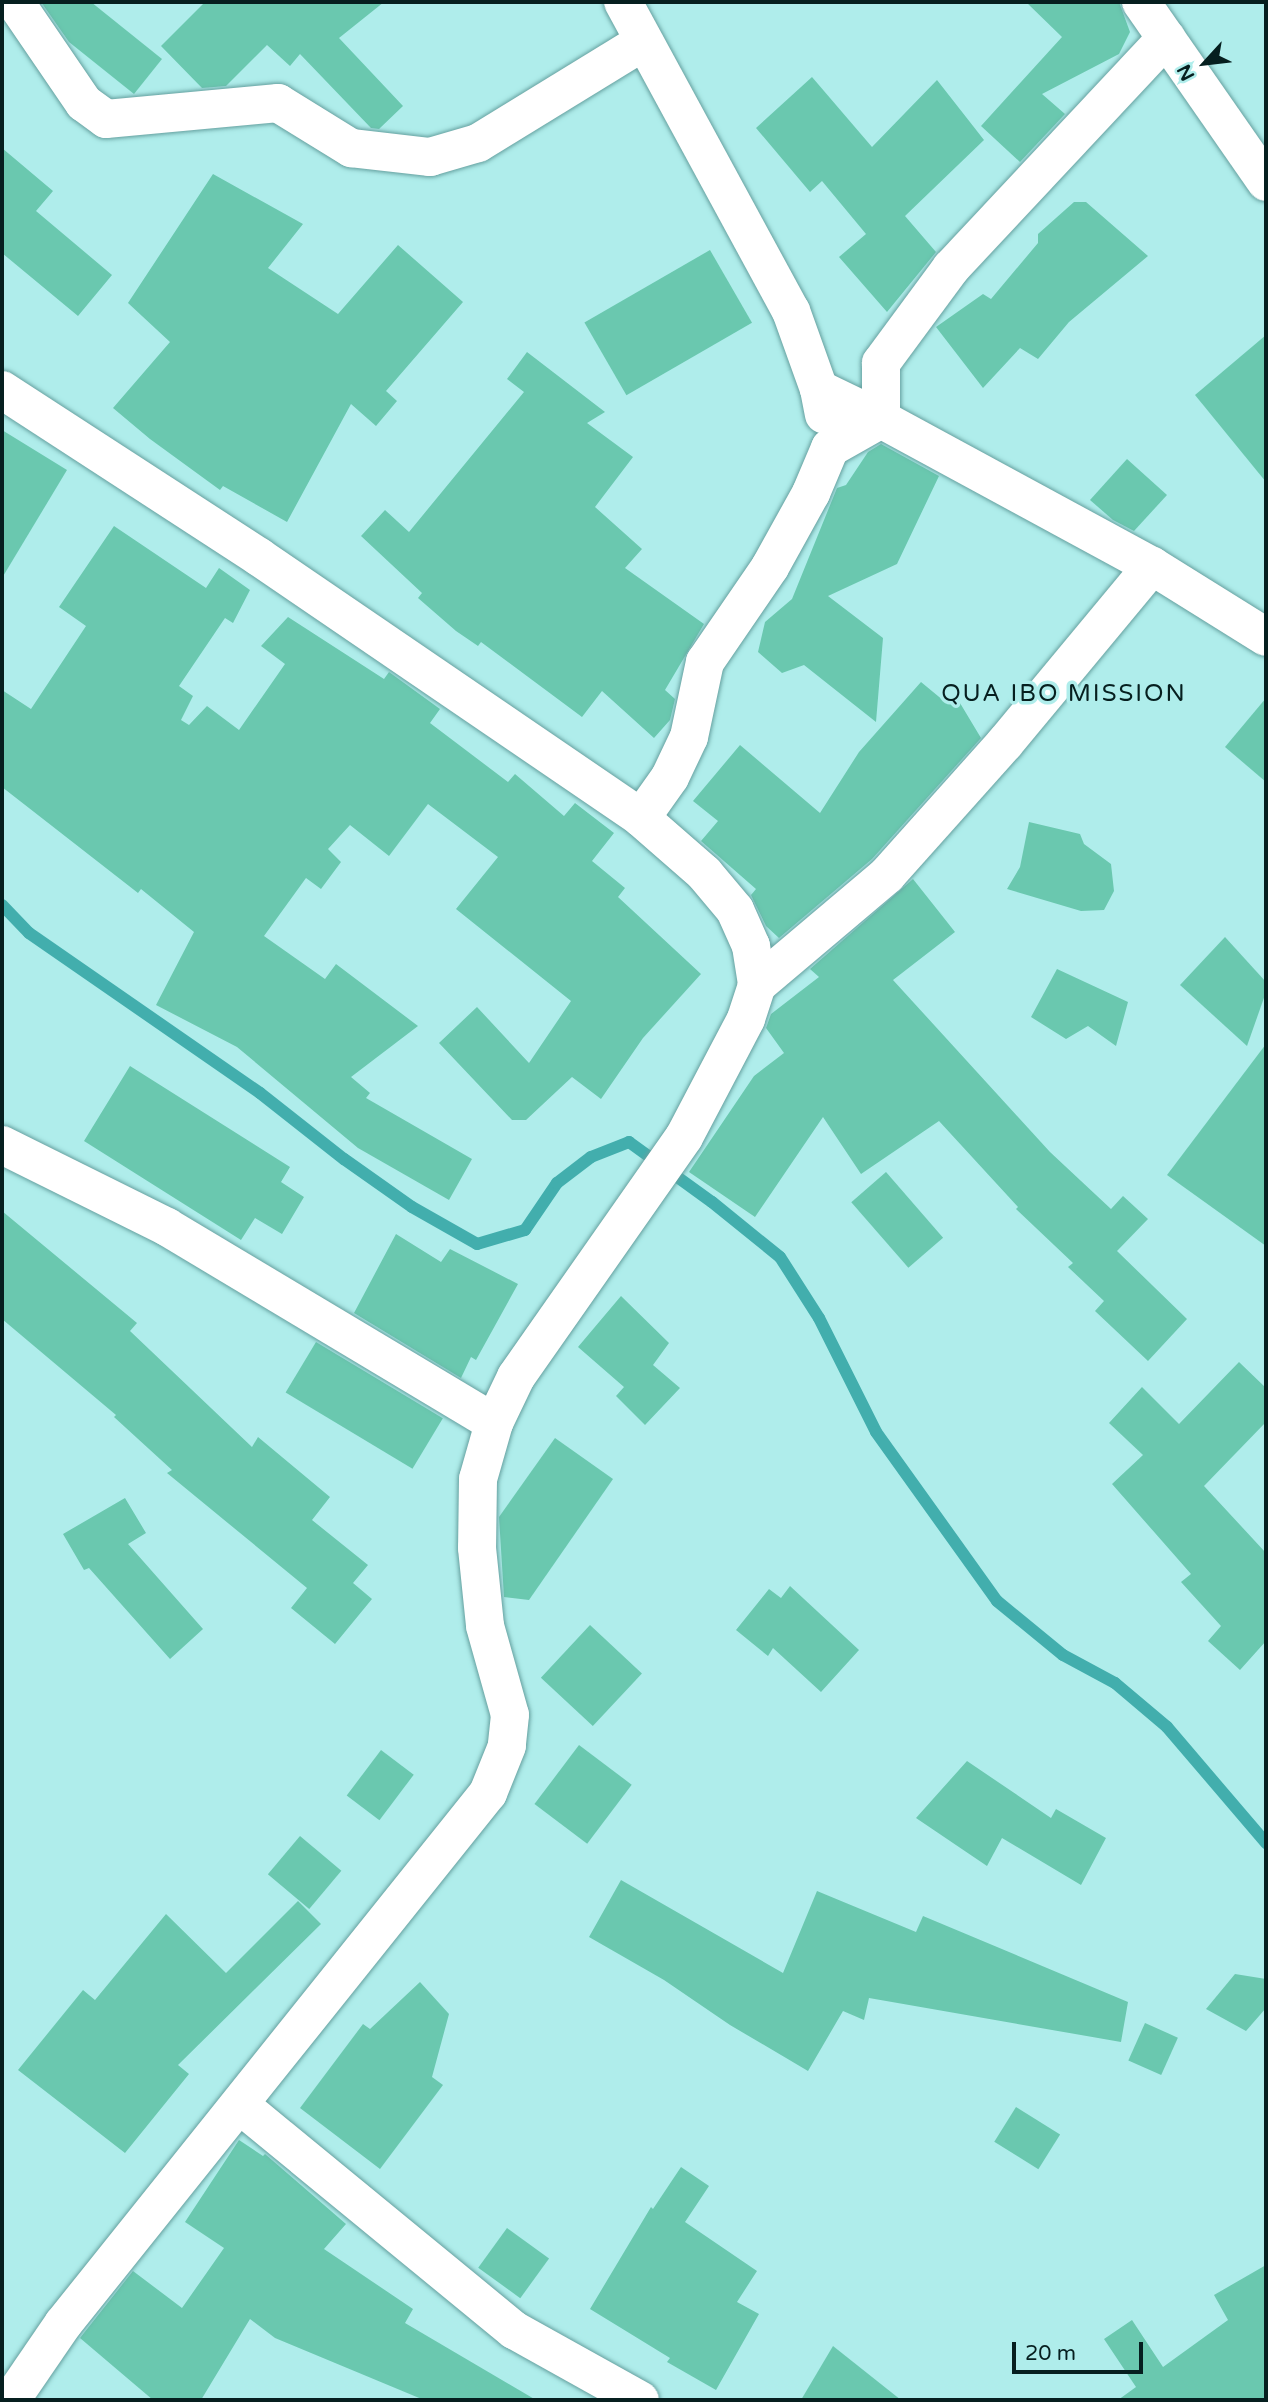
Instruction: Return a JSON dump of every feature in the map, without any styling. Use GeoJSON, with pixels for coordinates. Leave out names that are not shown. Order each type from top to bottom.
{"type":"FeatureCollection","features":[{"type":"Feature","properties":{"kind":"street"},"geometry":{"type":"LineString","coordinates":[[15,2],[84,103],[106,120],[278,103],[351,148],[429,157],[478,143],[643,42]]}},
{"type":"Feature","properties":{"kind":"street"},"geometry":{"type":"LineString","coordinates":[[623,2],[791,311],[819,389],[830,448],[811,493],[770,567],[705,662],[689,737],[670,777],[641,818]]}},
{"type":"Feature","properties":{"kind":"street"},"geometry":{"type":"LineString","coordinates":[[1141,2],[1266,182]]}},
{"type":"Feature","properties":{"kind":"street"},"geometry":{"type":"LineString","coordinates":[[881,419],[881,363],[951,268],[1166,38]]}},
{"type":"Feature","properties":{"kind":"street"},"geometry":{"type":"LineString","coordinates":[[819,389],[881,419],[1152,566],[1266,637]]}},
{"type":"Feature","properties":{"kind":"street"},"geometry":{"type":"LineString","coordinates":[[2,390],[259,557],[641,818],[704,873],[735,911],[751,946],[757,985],[747,1019],[680,1143],[516,1377],[494,1423],[478,1479],[477,1548],[485,1626],[510,1716],[507,1746],[488,1793],[63,2324],[11,2400]]}},
{"type":"Feature","properties":{"kind":"street"},"geometry":{"type":"LineString","coordinates":[[830,448],[881,419]]}},
{"type":"Feature","properties":{"kind":"street"},"geometry":{"type":"LineString","coordinates":[[757,985],[887,875],[1005,743],[1152,566]]}},
{"type":"Feature","properties":{"kind":"street"},"geometry":{"type":"LineString","coordinates":[[2,1145],[167,1227],[494,1423]]}},
{"type":"Feature","properties":{"kind":"street"},"geometry":{"type":"LineString","coordinates":[[240,2105],[514,2330],[640,2400]]}},
{"type":"Feature","properties":{"kind":"building"},"geometry":{"type":"Polygon","coordinates":[[[41,2],[91,2],[162,59],[134,94],[69,42],[41,2]]]}},
{"type":"Feature","properties":{"kind":"building"},"geometry":{"type":"Polygon","coordinates":[[[205,2],[384,2],[339,38],[403,106],[379,129],[371,128],[300,54],[290,66],[267,45],[226,86],[202,88],[161,46],[205,2]]]}},
{"type":"Feature","properties":{"kind":"building"},"geometry":{"type":"Polygon","coordinates":[[[1026,2],[1119,2],[1130,32],[1119,54],[1042,94],[1065,114],[1020,162],[981,126],[1062,37],[1026,2]]]}},
{"type":"Feature","properties":{"kind":"building"},"geometry":{"type":"Polygon","coordinates":[[[812,77],[872,147],[937,80],[984,140],[905,216],[936,252],[887,312],[839,257],[866,234],[822,181],[810,192],[756,128],[812,77]]]}},
{"type":"Feature","properties":{"kind":"building"},"geometry":{"type":"Polygon","coordinates":[[[2,148],[53,191],[36,211],[112,275],[78,316],[2,253],[2,148]]]}},
{"type":"Feature","properties":{"kind":"building"},"geometry":{"type":"Polygon","coordinates":[[[213,174],[303,224],[268,268],[338,314],[398,245],[463,302],[386,391],[397,401],[376,426],[351,404],[287,522],[223,486],[220,490],[113,408],[170,342],[128,303],[213,174]]]}},
{"type":"Feature","properties":{"kind":"building"},"geometry":{"type":"Polygon","coordinates":[[[1074,202],[1086,202],[1148,256],[1069,322],[1038,359],[1020,348],[983,388],[936,327],[983,294],[991,299],[1038,243],[1038,234],[1074,202]]]}},
{"type":"Feature","properties":{"kind":"building"},"geometry":{"type":"Polygon","coordinates":[[[710,250],[752,323],[626,395],[584,322],[710,250]]]}},
{"type":"Feature","properties":{"kind":"building"},"geometry":{"type":"Polygon","coordinates":[[[1266,335],[1266,482],[1195,395],[1266,335]]]}},
{"type":"Feature","properties":{"kind":"building"},"geometry":{"type":"Polygon","coordinates":[[[527,352],[605,412],[587,423],[633,457],[595,507],[642,549],[625,568],[704,624],[665,690],[675,699],[670,720],[654,738],[602,691],[582,717],[481,642],[478,646],[456,631],[418,598],[422,593],[361,536],[385,510],[409,532],[524,392],[507,379],[527,352]]]}},
{"type":"Feature","properties":{"kind":"building"},"geometry":{"type":"Polygon","coordinates":[[[2,430],[67,470],[2,578],[2,430]]]}},
{"type":"Feature","properties":{"kind":"building"},"geometry":{"type":"Polygon","coordinates":[[[881,444],[939,476],[897,564],[828,596],[883,638],[876,722],[804,665],[782,673],[758,652],[765,622],[792,599],[837,488],[846,485],[868,452],[881,444]]]}},
{"type":"Feature","properties":{"kind":"building"},"geometry":{"type":"Polygon","coordinates":[[[1127,459],[1167,495],[1134,531],[1113,520],[1090,500],[1127,459]]]}},
{"type":"Feature","properties":{"kind":"building"},"geometry":{"type":"Polygon","coordinates":[[[114,526],[206,588],[219,568],[250,590],[233,623],[225,618],[179,686],[193,696],[181,720],[189,725],[207,706],[239,730],[285,664],[261,646],[288,617],[384,679],[389,672],[440,709],[430,723],[508,782],[515,774],[564,816],[575,803],[614,833],[592,861],[625,888],[618,897],[701,974],[643,1038],[601,1099],[572,1077],[526,1120],[512,1120],[439,1043],[477,1007],[529,1063],[571,1001],[456,909],[498,857],[428,804],[389,856],[350,825],[328,849],[341,862],[321,889],[306,878],[264,936],[325,979],[336,964],[418,1026],[351,1077],[370,1093],[366,1098],[472,1159],[449,1200],[358,1148],[237,1047],[156,1005],[194,932],[141,889],[138,893],[2,787],[2,690],[31,709],[86,626],[59,607],[114,526]]]}},
{"type":"Feature","properties":{"kind":"building"},"geometry":{"type":"Polygon","coordinates":[[[921,682],[944,701],[957,698],[981,738],[872,859],[779,938],[766,926],[751,895],[756,889],[701,841],[718,821],[693,801],[740,745],[820,813],[859,752],[921,682]]]}},
{"type":"Feature","properties":{"kind":"building"},"geometry":{"type":"Polygon","coordinates":[[[1266,698],[1266,782],[1225,747],[1266,698]]]}},
{"type":"Feature","properties":{"kind":"building"},"geometry":{"type":"Polygon","coordinates":[[[1029,822],[1080,834],[1084,844],[1111,864],[1114,891],[1104,910],[1081,911],[1007,889],[1020,867],[1029,822]]]}},
{"type":"Feature","properties":{"kind":"building"},"geometry":{"type":"Polygon","coordinates":[[[913,879],[955,932],[893,980],[1050,1152],[1111,1209],[1123,1196],[1148,1219],[1117,1251],[1187,1319],[1148,1361],[1095,1311],[1104,1301],[1068,1267],[1073,1263],[1016,1209],[1018,1207],[939,1121],[861,1174],[823,1117],[755,1217],[689,1172],[754,1076],[784,1053],[766,1028],[771,1014],[819,977],[810,969],[913,879]]]}},
{"type":"Feature","properties":{"kind":"building"},"geometry":{"type":"Polygon","coordinates":[[[1225,937],[1266,982],[1266,992],[1247,1046],[1180,985],[1225,937]]]}},
{"type":"Feature","properties":{"kind":"building"},"geometry":{"type":"Polygon","coordinates":[[[1057,969],[1128,1002],[1116,1046],[1088,1026],[1066,1039],[1031,1017],[1057,969]]]}},
{"type":"Feature","properties":{"kind":"building"},"geometry":{"type":"Polygon","coordinates":[[[1266,1044],[1266,1246],[1167,1175],[1266,1044]]]}},
{"type":"Feature","properties":{"kind":"building"},"geometry":{"type":"Polygon","coordinates":[[[130,1066],[290,1167],[281,1182],[304,1197],[282,1234],[255,1218],[241,1240],[84,1141],[130,1066]]]}},
{"type":"Feature","properties":{"kind":"building"},"geometry":{"type":"Polygon","coordinates":[[[886,1172],[943,1238],[908,1268],[851,1202],[886,1172]]]}},
{"type":"Feature","properties":{"kind":"building"},"geometry":{"type":"Polygon","coordinates":[[[2,1211],[137,1323],[130,1331],[252,1447],[258,1437],[330,1497],[312,1520],[368,1565],[353,1583],[372,1599],[335,1644],[291,1608],[307,1588],[167,1473],[172,1470],[114,1417],[116,1415],[2,1319],[2,1211]]]}},
{"type":"Feature","properties":{"kind":"building"},"geometry":{"type":"Polygon","coordinates":[[[396,1234],[441,1262],[450,1249],[518,1284],[476,1360],[471,1357],[461,1378],[354,1313],[396,1234]]]}},
{"type":"Feature","properties":{"kind":"building"},"geometry":{"type":"Polygon","coordinates":[[[621,1296],[669,1343],[653,1365],[680,1388],[645,1425],[616,1396],[624,1387],[578,1347],[621,1296]]]}},
{"type":"Feature","properties":{"kind":"building"},"geometry":{"type":"Polygon","coordinates":[[[316,1342],[443,1418],[412,1469],[286,1393],[316,1342]]]}},
{"type":"Feature","properties":{"kind":"building"},"geometry":{"type":"Polygon","coordinates":[[[1239,1362],[1266,1388],[1266,1422],[1204,1486],[1266,1553],[1266,1641],[1240,1670],[1208,1641],[1221,1626],[1181,1582],[1191,1574],[1112,1484],[1143,1455],[1109,1423],[1142,1387],[1179,1424],[1239,1362]]]}},
{"type":"Feature","properties":{"kind":"building"},"geometry":{"type":"Polygon","coordinates":[[[555,1438],[613,1479],[529,1600],[504,1597],[499,1517],[555,1438]]]}},
{"type":"Feature","properties":{"kind":"building"},"geometry":{"type":"Polygon","coordinates":[[[125,1498],[146,1533],[128,1544],[203,1629],[170,1659],[89,1568],[84,1570],[63,1534],[125,1498]]]}},
{"type":"Feature","properties":{"kind":"building"},"geometry":{"type":"Polygon","coordinates":[[[790,1586],[859,1650],[821,1692],[773,1648],[768,1656],[736,1630],[769,1589],[781,1598],[790,1586]]]}},
{"type":"Feature","properties":{"kind":"building"},"geometry":{"type":"Polygon","coordinates":[[[590,1625],[642,1673],[593,1726],[541,1678],[590,1625]]]}},
{"type":"Feature","properties":{"kind":"building"},"geometry":{"type":"Polygon","coordinates":[[[579,1745],[632,1785],[587,1844],[534,1804],[579,1745]]]}},
{"type":"Feature","properties":{"kind":"building"},"geometry":{"type":"Polygon","coordinates":[[[381,1750],[414,1775],[379,1820],[347,1796],[381,1750]]]}},
{"type":"Feature","properties":{"kind":"building"},"geometry":{"type":"Polygon","coordinates":[[[967,1761],[1051,1818],[1056,1809],[1106,1838],[1081,1885],[1002,1838],[987,1866],[916,1818],[967,1761]]]}},
{"type":"Feature","properties":{"kind":"building"},"geometry":{"type":"Polygon","coordinates":[[[300,1836],[341,1871],[309,1909],[268,1874],[300,1836]]]}},
{"type":"Feature","properties":{"kind":"building"},"geometry":{"type":"Polygon","coordinates":[[[621,1880],[783,1973],[817,1891],[916,1932],[923,1916],[1128,2002],[1121,2042],[869,1998],[864,2020],[843,2011],[808,2071],[730,2025],[664,1980],[589,1937],[621,1880]]]}},
{"type":"Feature","properties":{"kind":"building"},"geometry":{"type":"Polygon","coordinates":[[[298,1901],[321,1924],[178,2065],[189,2074],[125,2153],[18,2070],[83,1990],[95,2000],[166,1914],[226,1973],[298,1901]]]}},
{"type":"Feature","properties":{"kind":"building"},"geometry":{"type":"Polygon","coordinates":[[[1235,1974],[1266,1979],[1266,2008],[1246,2031],[1206,2009],[1235,1974]]]}},
{"type":"Feature","properties":{"kind":"building"},"geometry":{"type":"Polygon","coordinates":[[[420,1982],[449,2014],[432,2077],[443,2085],[380,2169],[300,2108],[363,2024],[370,2029],[420,1982]]]}},
{"type":"Feature","properties":{"kind":"building"},"geometry":{"type":"Polygon","coordinates":[[[1145,2023],[1178,2038],[1161,2075],[1128,2060],[1145,2023]]]}},
{"type":"Feature","properties":{"kind":"building"},"geometry":{"type":"Polygon","coordinates":[[[1016,2107],[1060,2135],[1038,2169],[994,2142],[1016,2107]]]}},
{"type":"Feature","properties":{"kind":"building"},"geometry":{"type":"Polygon","coordinates":[[[239,2140],[263,2156],[265,2154],[346,2224],[324,2249],[413,2309],[405,2323],[536,2400],[424,2400],[275,2338],[250,2319],[201,2400],[153,2400],[80,2338],[133,2271],[182,2308],[224,2248],[185,2222],[239,2140]]]}},
{"type":"Feature","properties":{"kind":"building"},"geometry":{"type":"Polygon","coordinates":[[[681,2167],[709,2186],[685,2222],[757,2271],[737,2302],[759,2314],[716,2390],[667,2362],[670,2358],[590,2309],[651,2207],[653,2209],[681,2167]]]}},
{"type":"Feature","properties":{"kind":"building"},"geometry":{"type":"Polygon","coordinates":[[[507,2228],[549,2259],[520,2298],[478,2268],[507,2228]]]}},
{"type":"Feature","properties":{"kind":"building"},"geometry":{"type":"Polygon","coordinates":[[[1266,2265],[1266,2400],[1118,2400],[1136,2387],[1104,2339],[1132,2320],[1163,2367],[1228,2320],[1214,2295],[1266,2265]]]}},
{"type":"Feature","properties":{"kind":"building"},"geometry":{"type":"Polygon","coordinates":[[[833,2346],[901,2400],[801,2400],[833,2346]]]}},
{"type":"Feature","properties":{"kind":"waterway"},"geometry":{"type":"LineString","coordinates":[[2,905],[29,933],[260,1093],[344,1159],[412,1207],[477,1244],[525,1230],[557,1183],[591,1157],[629,1142],[712,1202],[780,1257],[819,1318],[876,1432],[997,1601],[1063,1655],[1115,1683],[1167,1727],[1266,1843]]}},
{"type":"Feature","properties":{"kind":"district","name":"QUA IBO MISSION"},"geometry":{"type":"Point","coordinates":[1064,694]}}]}
